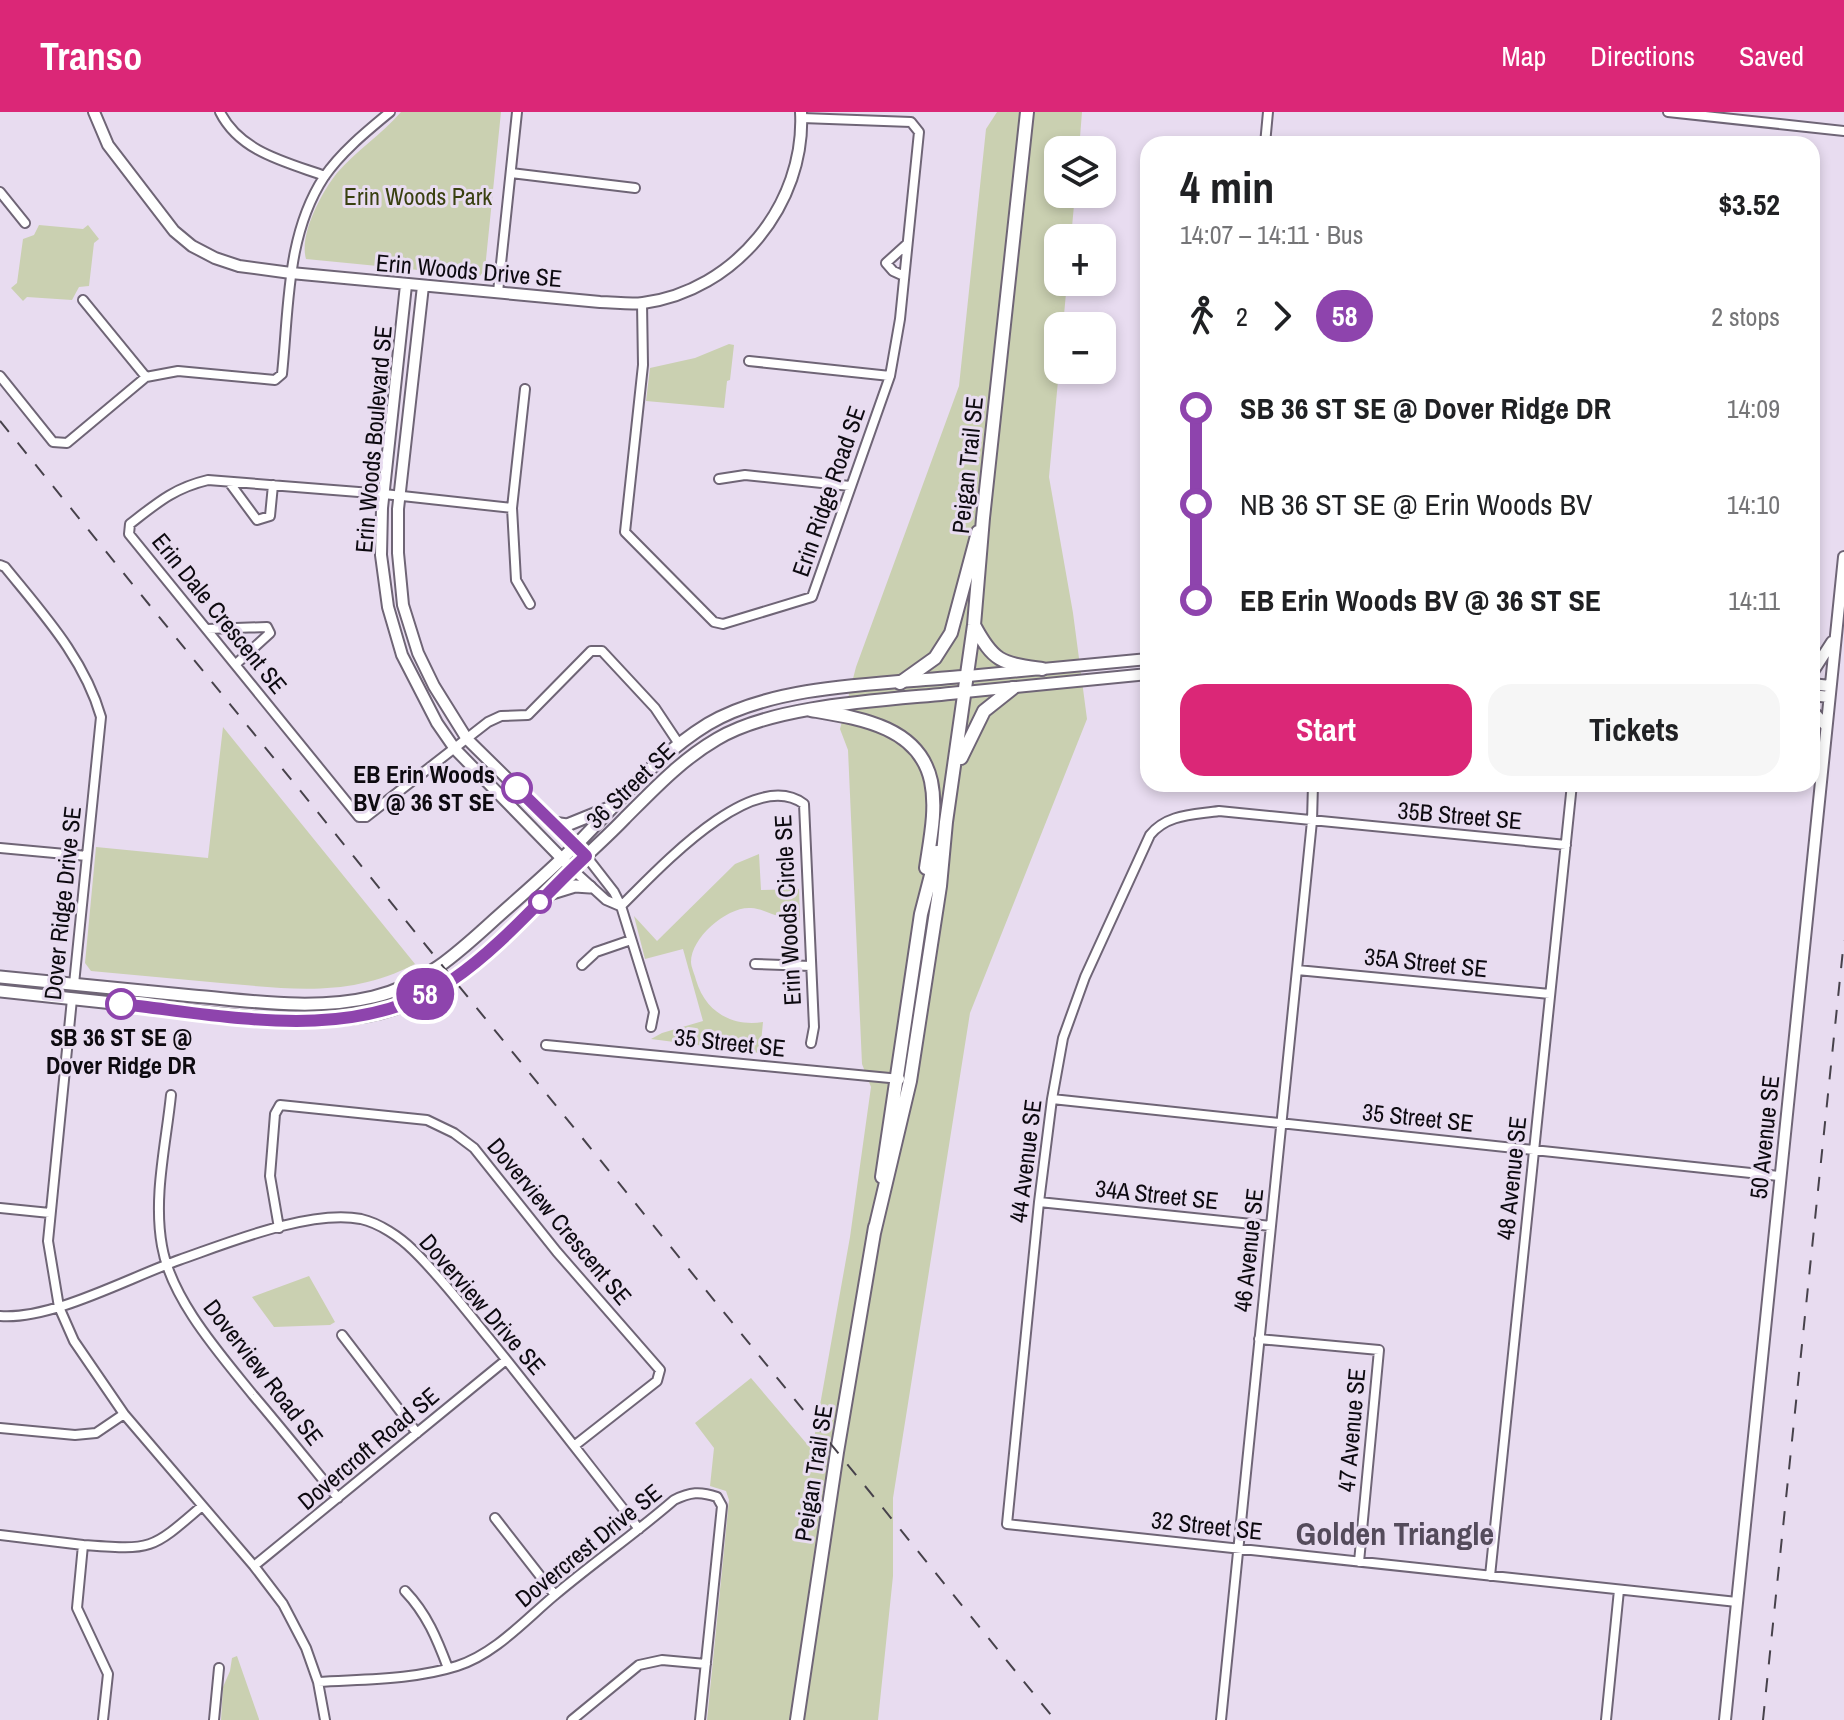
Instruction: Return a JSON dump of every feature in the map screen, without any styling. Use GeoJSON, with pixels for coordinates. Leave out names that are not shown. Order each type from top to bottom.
{"type":"FeatureCollection","features":[{"type":"Feature","properties":{"kind":"main road","name":"Peigan Trail SE"},"geometry":{"type":"LineString","coordinates":[[874,1233],[910,1081],[940,886],[974,625],[1027,112]]}},
{"type":"Feature","properties":{"kind":"main road"},"geometry":{"type":"LineString","coordinates":[[900,683],[935,658],[951,633],[971,550],[983,518]]}},
{"type":"Feature","properties":{"kind":"main road"},"geometry":{"type":"LineString","coordinates":[[974,625],[986,648],[995,657],[1013,665],[1042,669]]}},
{"type":"Feature","properties":{"kind":"main road","name":"36 Street SE"},"geometry":{"type":"LineString","coordinates":[[0,977],[277,1004],[346,1002],[398,990],[441,966],[562,858],[679,744],[710,723],[774,699],[833,688],[968,676]]}},
{"type":"Feature","properties":{"kind":"main road"},"geometry":{"type":"LineString","coordinates":[[952,784],[969,738],[984,711],[1013,688]]}},
{"type":"Feature","properties":{"kind":"main road","name":"36 Street SE"},"geometry":{"type":"LineString","coordinates":[[0,991],[273,1020],[312,1021],[379,1014],[452,979],[548,895],[662,782],[719,737],[779,715],[965,692]]}},
{"type":"Feature","properties":{"kind":"main road"},"geometry":{"type":"LineString","coordinates":[[811,710],[867,721],[895,732],[913,747],[925,763],[931,782],[933,811],[921,914]]}},
{"type":"Feature","properties":{"kind":"main road"},"geometry":{"type":"LineString","coordinates":[[553,823],[567,825],[613,806]]}},
{"type":"Feature","properties":{"kind":"main road","name":"Peigan Trail SE"},"geometry":{"type":"LineString","coordinates":[[797,1720],[921,914],[946,822]]}},
{"type":"Feature","properties":{"kind":"main road"},"geometry":{"type":"LineString","coordinates":[[548,895],[575,886],[590,887]]}},
{"type":"Feature","properties":{"kind":"street","name":"Erin Woods Drive SE"},"geometry":{"type":"LineString","coordinates":[[94,112],[108,145],[174,231],[192,246],[215,258],[239,266],[291,273],[642,303],[674,296],[699,286],[749,251],[783,201],[795,168],[802,115]]}},
{"type":"Feature","properties":{"kind":"street"},"geometry":{"type":"LineString","coordinates":[[220,112],[238,138],[267,155],[325,176]]}},
{"type":"Feature","properties":{"kind":"street"},"geometry":{"type":"LineString","coordinates":[[0,376],[53,442],[61,444],[67,443],[146,377],[178,371],[275,380],[282,374],[291,273],[301,221],[325,176],[360,138],[390,112]]}},
{"type":"Feature","properties":{"kind":"street"},"geometry":{"type":"LineString","coordinates":[[498,292],[517,112]]}},
{"type":"Feature","properties":{"kind":"street"},"geometry":{"type":"LineString","coordinates":[[1266,136],[1268,112]]}},
{"type":"Feature","properties":{"kind":"street"},"geometry":{"type":"LineString","coordinates":[[1668,112],[1844,131]]}},
{"type":"Feature","properties":{"kind":"street","name":"Erin Ridge Road SE"},"geometry":{"type":"LineString","coordinates":[[642,303],[643,365],[625,532],[714,622],[723,624],[812,597],[890,376],[919,132],[911,122],[802,115]]}},
{"type":"Feature","properties":{"kind":"street"},"geometry":{"type":"LineString","coordinates":[[511,173],[635,188]]}},
{"type":"Feature","properties":{"kind":"street"},"geometry":{"type":"LineString","coordinates":[[0,192],[25,223]]}},
{"type":"Feature","properties":{"kind":"street","name":"Erin Ridge Road SE"},"geometry":{"type":"LineString","coordinates":[[904,276],[886,263],[907,243]]}},
{"type":"Feature","properties":{"kind":"street","name":"Erin Woods Boulevard SE"},"geometry":{"type":"LineString","coordinates":[[406,285],[384,494],[381,555],[388,607],[402,655],[455,749],[572,869]]}},
{"type":"Feature","properties":{"kind":"street","name":"Erin Woods Boulevard SE"},"geometry":{"type":"LineString","coordinates":[[423,286],[399,495],[398,553],[403,605],[423,664],[467,739],[586,856]]}},
{"type":"Feature","properties":{"kind":"street"},"geometry":{"type":"LineString","coordinates":[[83,300],[146,377]]}},
{"type":"Feature","properties":{"kind":"street"},"geometry":{"type":"LineString","coordinates":[[749,361],[890,376]]}},
{"type":"Feature","properties":{"kind":"street"},"geometry":{"type":"LineString","coordinates":[[525,389],[512,508],[516,580],[530,604]]}},
{"type":"Feature","properties":{"kind":"street"},"geometry":{"type":"LineString","coordinates":[[719,479],[745,475],[850,486]]}},
{"type":"Feature","properties":{"kind":"street","name":"Erin Dale Crescent SE"},"geometry":{"type":"LineString","coordinates":[[512,508],[399,495],[208,480],[171,492],[130,524],[129,534],[359,817],[366,817],[488,722],[501,716],[528,715],[591,651],[602,651],[655,708],[679,744]]}},
{"type":"Feature","properties":{"kind":"street"},"geometry":{"type":"LineString","coordinates":[[229,482],[257,520],[270,516],[273,485]]}},
{"type":"Feature","properties":{"kind":"street","name":"50 Avenue SE"},"geometry":{"type":"LineString","coordinates":[[1820,783],[1844,557]]}},
{"type":"Feature","properties":{"kind":"street","name":"Dover Ridge Drive SE"},"geometry":{"type":"LineString","coordinates":[[0,565],[5,567],[70,650],[93,690],[101,717],[48,1241],[59,1307],[74,1341],[124,1414],[283,1604],[306,1648],[318,1682],[325,1720]]}},
{"type":"Feature","properties":{"kind":"street"},"geometry":{"type":"LineString","coordinates":[[207,629],[267,627],[270,633],[236,664]]}},
{"type":"Feature","properties":{"kind":"street"},"geometry":{"type":"LineString","coordinates":[[1820,661],[1836,637]]}},
{"type":"Feature","properties":{"kind":"street","name":"36 Street SE"},"geometry":{"type":"LineString","coordinates":[[968,676],[1140,660]]}},
{"type":"Feature","properties":{"kind":"street","name":"36 Street SE"},"geometry":{"type":"LineString","coordinates":[[965,692],[1140,675]]}},
{"type":"Feature","properties":{"kind":"street"},"geometry":{"type":"LineString","coordinates":[[1820,688],[1830,692]]}},
{"type":"Feature","properties":{"kind":"street"},"geometry":{"type":"LineString","coordinates":[[1820,694],[1830,692]]}},
{"type":"Feature","properties":{"kind":"street"},"geometry":{"type":"LineString","coordinates":[[1820,719],[1826,726]]}},
{"type":"Feature","properties":{"kind":"street","name":"46 Avenue SE"},"geometry":{"type":"LineString","coordinates":[[1221,1720],[1313,792]]}},
{"type":"Feature","properties":{"kind":"street","name":"48 Avenue SE"},"geometry":{"type":"LineString","coordinates":[[1490,1576],[1571,792]]}},
{"type":"Feature","properties":{"kind":"street","name":"50 Avenue SE"},"geometry":{"type":"LineString","coordinates":[[1725,1720],[1819,792]]}},
{"type":"Feature","properties":{"kind":"street","name":"Erin Woods Circle SE"},"geometry":{"type":"LineString","coordinates":[[621,906],[696,834],[723,815],[769,798],[793,796],[804,804],[814,1027],[811,1043]]}},
{"type":"Feature","properties":{"kind":"street","name":"35B Street SE"},"geometry":{"type":"LineString","coordinates":[[1160,823],[1219,811],[1566,845]]}},
{"type":"Feature","properties":{"kind":"street","name":"44 Avenue SE"},"geometry":{"type":"LineString","coordinates":[[1007,1524],[1039,1202],[1063,1038],[1085,977],[1150,835],[1160,823]]}},
{"type":"Feature","properties":{"kind":"street"},"geometry":{"type":"LineString","coordinates":[[0,848],[87,856]]}},
{"type":"Feature","properties":{"kind":"street"},"geometry":{"type":"LineString","coordinates":[[586,856],[621,906],[654,1012],[651,1027]]}},
{"type":"Feature","properties":{"kind":"street"},"geometry":{"type":"LineString","coordinates":[[572,869],[606,900],[621,906]]}},
{"type":"Feature","properties":{"kind":"street"},"geometry":{"type":"LineString","coordinates":[[582,965],[596,952],[631,940]]}},
{"type":"Feature","properties":{"kind":"street"},"geometry":{"type":"LineString","coordinates":[[755,964],[811,966]]}},
{"type":"Feature","properties":{"kind":"street","name":"35A Street SE"},"geometry":{"type":"LineString","coordinates":[[1297,970],[1550,994]]}},
{"type":"Feature","properties":{"kind":"street","name":"35 Street SE"},"geometry":{"type":"LineString","coordinates":[[546,1045],[910,1081]]}},
{"type":"Feature","properties":{"kind":"street","name":"Doverview Road SE"},"geometry":{"type":"LineString","coordinates":[[171,1095],[159,1210],[162,1248],[168,1264],[187,1307],[207,1338],[338,1498]]}},
{"type":"Feature","properties":{"kind":"street","name":"35 Street SE"},"geometry":{"type":"LineString","coordinates":[[1052,1099],[1779,1176]]}},
{"type":"Feature","properties":{"kind":"street","name":"Doverview Crescent SE"},"geometry":{"type":"LineString","coordinates":[[279,1228],[270,1176],[275,1114],[280,1105],[427,1120],[454,1133],[474,1148],[557,1252],[660,1370],[657,1381],[574,1446]]}},
{"type":"Feature","properties":{"kind":"street","name":"34A Street SE"},"geometry":{"type":"LineString","coordinates":[[1039,1202],[1271,1226]]}},
{"type":"Feature","properties":{"kind":"street"},"geometry":{"type":"LineString","coordinates":[[0,1208],[50,1213]]}},
{"type":"Feature","properties":{"kind":"street","name":"Doverview Drive SE"},"geometry":{"type":"LineString","coordinates":[[0,1316],[25,1316],[59,1307],[168,1264],[279,1228],[328,1216],[363,1220],[394,1234],[413,1249],[506,1360],[639,1529]]}},
{"type":"Feature","properties":{"kind":"street"},"geometry":{"type":"LineString","coordinates":[[342,1335],[417,1433]]}},
{"type":"Feature","properties":{"kind":"street","name":"47 Avenue SE"},"geometry":{"type":"LineString","coordinates":[[1259,1339],[1379,1350],[1359,1562]]}},
{"type":"Feature","properties":{"kind":"street","name":"Dovercroft Road SE"},"geometry":{"type":"LineString","coordinates":[[254,1566],[506,1360]]}},
{"type":"Feature","properties":{"kind":"street"},"geometry":{"type":"LineString","coordinates":[[0,1428],[75,1435],[96,1433],[124,1414]]}},
{"type":"Feature","properties":{"kind":"street","name":"Dovercrest Drive SE"},"geometry":{"type":"LineString","coordinates":[[318,1682],[448,1668],[475,1659],[512,1633],[674,1500],[689,1492],[705,1493],[717,1497],[722,1506],[700,1720]]}},
{"type":"Feature","properties":{"kind":"street"},"geometry":{"type":"LineString","coordinates":[[0,1535],[136,1549],[154,1544],[202,1506]]}},
{"type":"Feature","properties":{"kind":"street"},"geometry":{"type":"LineString","coordinates":[[495,1518],[555,1595]]}},
{"type":"Feature","properties":{"kind":"street","name":"32 Street SE"},"geometry":{"type":"LineString","coordinates":[[1007,1524],[1737,1602]]}},
{"type":"Feature","properties":{"kind":"street"},"geometry":{"type":"LineString","coordinates":[[83,1545],[77,1608],[108,1674],[103,1720]]}},
{"type":"Feature","properties":{"kind":"street"},"geometry":{"type":"LineString","coordinates":[[1606,1720],[1619,1590]]}},
{"type":"Feature","properties":{"kind":"street"},"geometry":{"type":"LineString","coordinates":[[405,1591],[419,1606],[434,1631],[448,1668]]}},
{"type":"Feature","properties":{"kind":"street"},"geometry":{"type":"LineString","coordinates":[[572,1720],[639,1665],[662,1660],[706,1664]]}},
{"type":"Feature","properties":{"kind":"street"},"geometry":{"type":"LineString","coordinates":[[214,1720],[219,1668]]}},
{"type":"Feature","properties":{"kind":"green space","name":"Erin Woods Park"},"geometry":{"type":"Polygon","coordinates":[[[401,112],[501,112],[485,269],[480,276],[306,259],[309,227],[331,181],[401,112]]]}},
{"type":"Feature","properties":{"kind":"green space"},"geometry":{"type":"Polygon","coordinates":[[[997,112],[1082,112],[1080,136],[1044,136],[1044,208],[1074,208],[1072,224],[1044,224],[1044,296],[1066,296],[1064,312],[1044,312],[1044,384],[1058,384],[1049,477],[1073,613],[1087,719],[970,1013],[893,1498],[893,1576],[878,1720],[707,1720],[729,1500],[726,1491],[710,1486],[714,1448],[695,1423],[751,1378],[812,1450],[850,1237],[871,1087],[862,1064],[848,750],[840,729],[856,667],[959,386],[986,129],[997,112]]]}},
{"type":"Feature","properties":{"kind":"green space"},"geometry":{"type":"Polygon","coordinates":[[[39,225],[83,229],[88,225],[99,239],[94,243],[89,286],[79,287],[72,300],[27,297],[23,301],[11,288],[17,283],[23,239],[34,235],[39,225]]]}},
{"type":"Feature","properties":{"kind":"green space"},"geometry":{"type":"Polygon","coordinates":[[[729,344],[734,345],[724,408],[646,401],[650,368],[695,358],[729,344]]]}},
{"type":"Feature","properties":{"kind":"green space"},"geometry":{"type":"Polygon","coordinates":[[[223,727],[415,964],[391,975],[344,987],[296,989],[91,971],[85,963],[96,847],[208,858],[223,727]]]}},
{"type":"Feature","properties":{"kind":"green space"},"geometry":{"type":"Polygon","coordinates":[[[759,854],[761,890],[799,889],[800,919],[754,908],[732,912],[704,933],[691,962],[700,991],[713,1008],[740,1022],[763,1022],[760,1053],[651,1039],[703,1021],[683,949],[645,959],[634,916],[657,941],[735,864],[759,854]]]}},
{"type":"Feature","properties":{"kind":"green space"},"geometry":{"type":"Polygon","coordinates":[[[309,1276],[335,1322],[330,1325],[274,1327],[252,1297],[309,1276]]]}},
{"type":"Feature","properties":{"kind":"green space"},"geometry":{"type":"Polygon","coordinates":[[[237,1656],[259,1720],[221,1720],[223,1687],[232,1658],[237,1656]]]}},
{"type":"Feature","properties":{"kind":"railway"},"geometry":{"type":"LineString","coordinates":[[0,421],[1055,1720]]}},
{"type":"Feature","properties":{"kind":"railway"},"geometry":{"type":"LineString","coordinates":[[1763,1720],[1844,940]]}},
{"type":"Feature","properties":{"kind":"bus line","name":"58"},"geometry":{"type":"LineString","coordinates":[[121,1004],[273,1020],[312,1021],[379,1014],[422,996],[452,979],[474,961],[548,895],[586,856],[517,788]]}},
{"type":"Feature","properties":{"kind":"place","name":"EB Erin Woods BV @ 36 ST SE"},"geometry":{"type":"Point","coordinates":[517,788]}},
{"type":"Feature","properties":{"kind":"place","name":"SB 36 ST SE @ Dover Ridge DR"},"geometry":{"type":"Point","coordinates":[121,1004]}},
{"type":"Feature","properties":{"kind":"district","name":"Golden Triangle"},"geometry":{"type":"Point","coordinates":[1395,1533]}}]}
